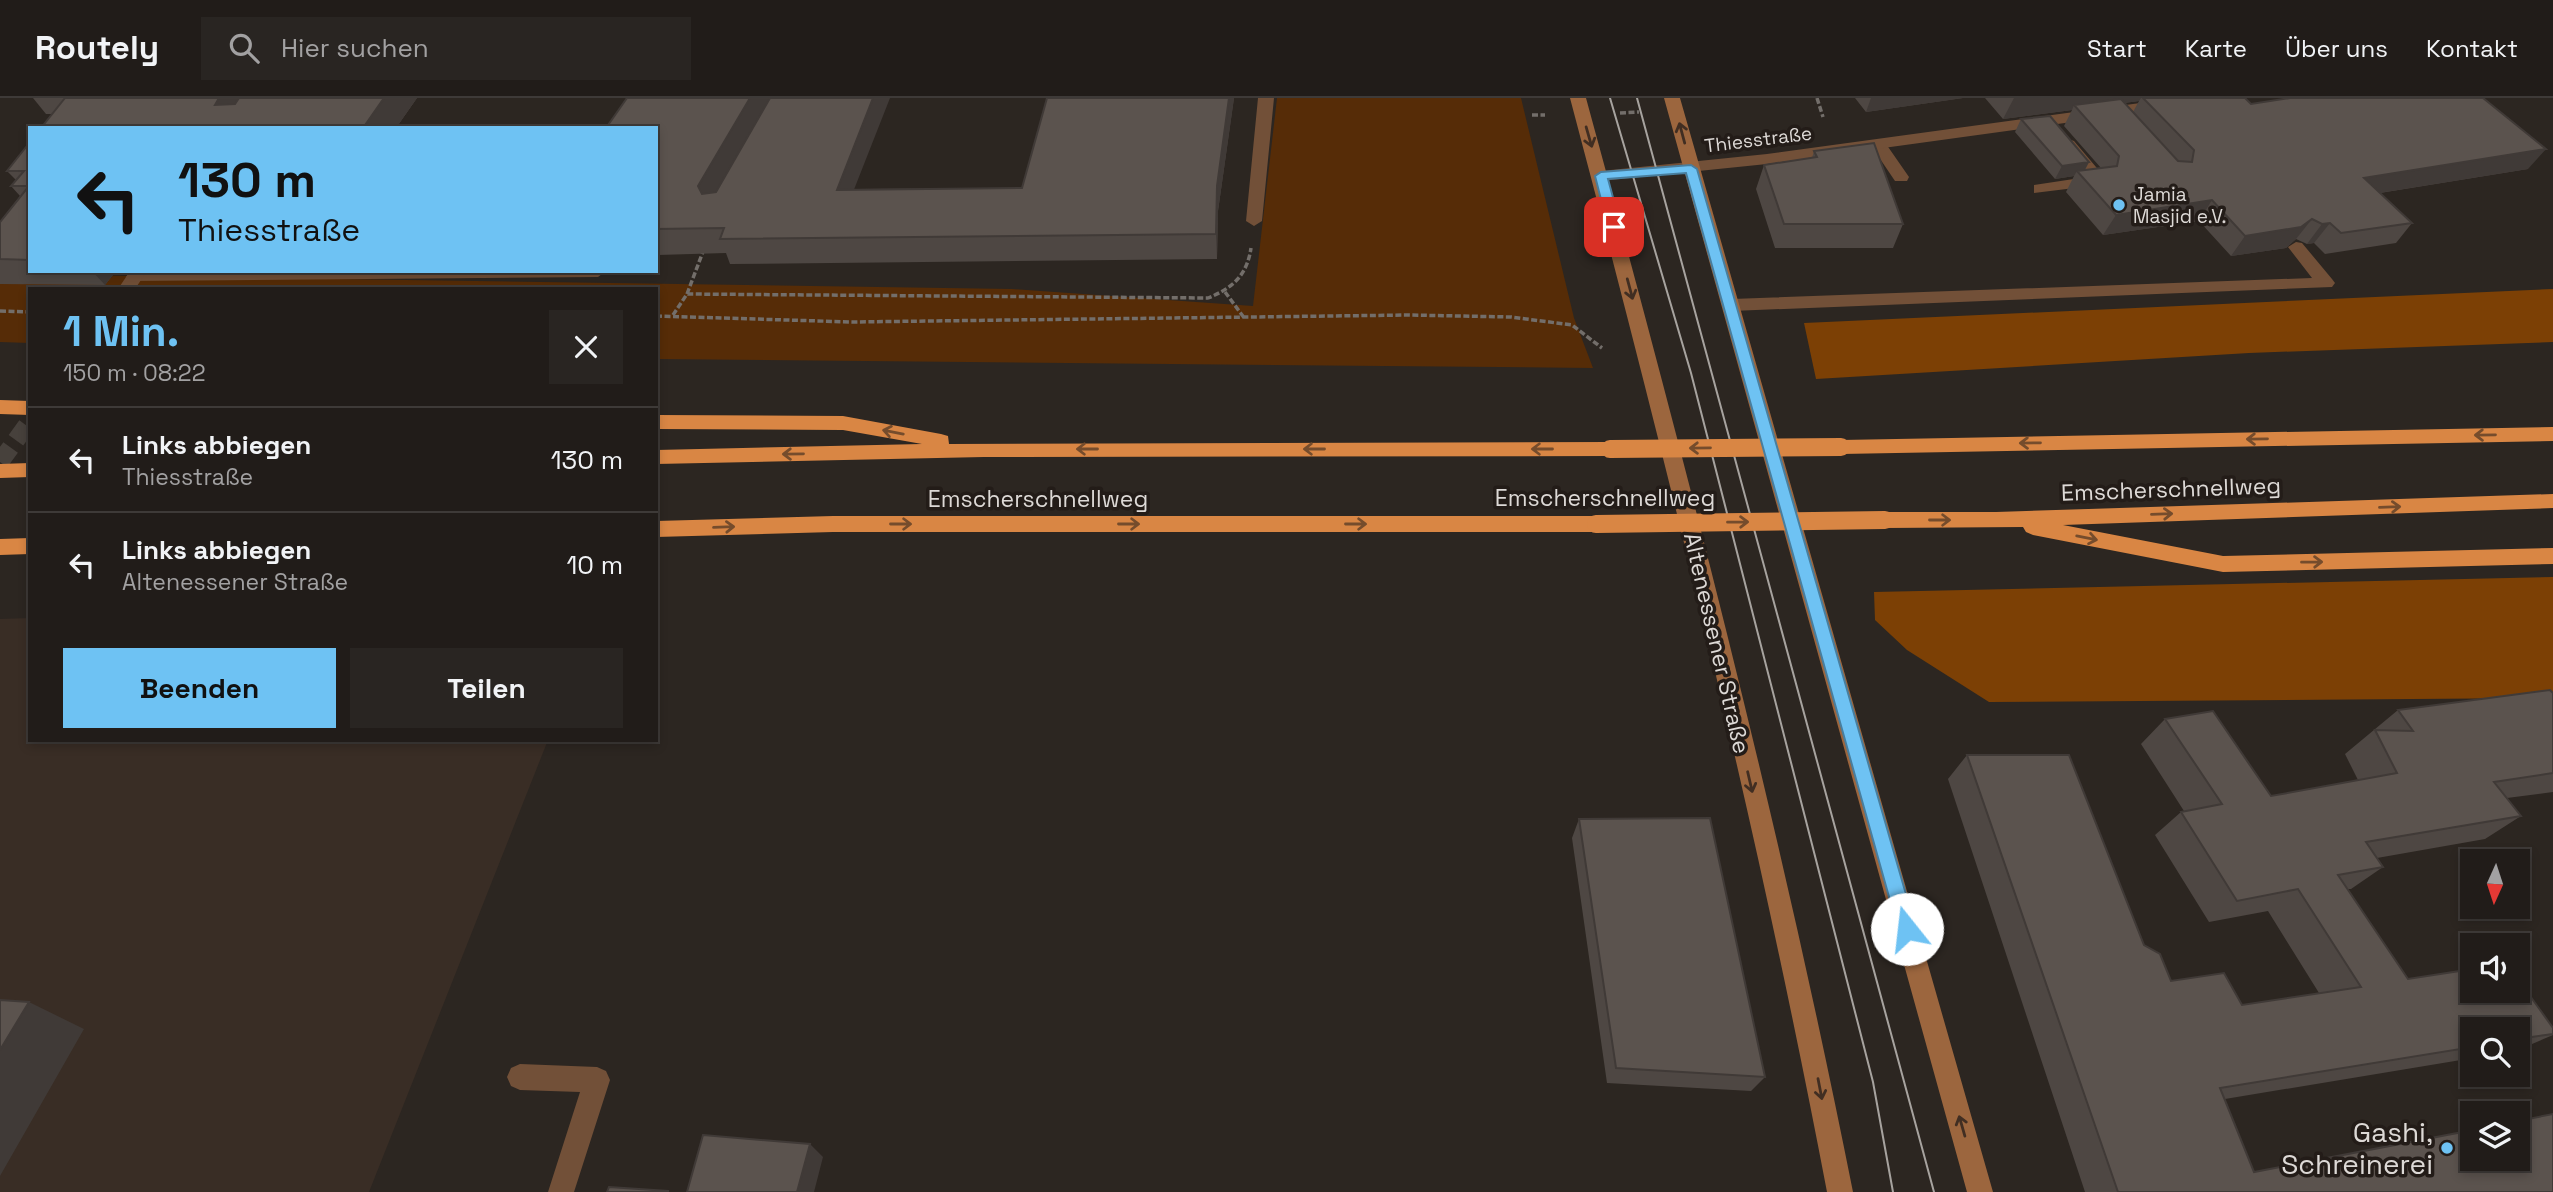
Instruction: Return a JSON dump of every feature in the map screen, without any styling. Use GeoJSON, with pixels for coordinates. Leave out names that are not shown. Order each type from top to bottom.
{"type":"FeatureCollection","features":[{"type":"Feature","properties":{"kind":"highway"},"geometry":{"type":"LineString","coordinates":[[0,407],[28,408]]}},
{"type":"Feature","properties":{"kind":"highway"},"geometry":{"type":"LineString","coordinates":[[658,422],[843,423],[984,450]]}},
{"type":"Feature","properties":{"kind":"highway","name":"Emscherschnellweg"},"geometry":{"type":"LineString","coordinates":[[658,457],[984,450],[1841,447],[2553,434]]}},
{"type":"Feature","properties":{"kind":"highway"},"geometry":{"type":"LineString","coordinates":[[0,471],[28,470]]}},
{"type":"Feature","properties":{"kind":"highway","name":"Emscherschnellweg"},"geometry":{"type":"LineString","coordinates":[[658,529],[833,524],[1597,524],[1996,520],[2553,501]]}},
{"type":"Feature","properties":{"kind":"highway"},"geometry":{"type":"LineString","coordinates":[[1996,520],[2223,564],[2553,556]]}},
{"type":"Feature","properties":{"kind":"highway"},"geometry":{"type":"LineString","coordinates":[[0,547],[28,546]]}},
{"type":"Feature","properties":{"kind":"main road"},"geometry":{"type":"LineString","coordinates":[[1674,104],[1980,1192]]}},
{"type":"Feature","properties":{"kind":"main road","name":"Altenessener Straße"},"geometry":{"type":"LineString","coordinates":[[1581,106],[1662,411],[1801,995],[1840,1192]]}},
{"type":"Feature","properties":{"kind":"street"},"geometry":{"type":"LineString","coordinates":[[1254,221],[1266,98]]}},
{"type":"Feature","properties":{"kind":"street","name":"Thiesstraße"},"geometry":{"type":"LineString","coordinates":[[1601,176],[1691,169],[2210,98]]}},
{"type":"Feature","properties":{"kind":"street"},"geometry":{"type":"LineString","coordinates":[[2114,112],[2131,130]]}},
{"type":"Feature","properties":{"kind":"street"},"geometry":{"type":"LineString","coordinates":[[2040,189],[2099,180],[2048,121]]}},
{"type":"Feature","properties":{"kind":"street"},"geometry":{"type":"LineString","coordinates":[[1878,144],[1902,177]]}},
{"type":"Feature","properties":{"kind":"street"},"geometry":{"type":"LineString","coordinates":[[1732,305],[2326,282],[2296,247]]}},
{"type":"Feature","properties":{"kind":"street"},"geometry":{"type":"LineString","coordinates":[[133,279],[482,273]]}},
{"type":"Feature","properties":{"kind":"street"},"geometry":{"type":"LineString","coordinates":[[520,1077],[597,1080],[561,1192]]}},
{"type":"Feature","properties":{"kind":"path"},"geometry":{"type":"LineString","coordinates":[[1817,98],[1825,123]]}},
{"type":"Feature","properties":{"kind":"path"},"geometry":{"type":"LineString","coordinates":[[1532,115],[1581,106],[1674,104]]}},
{"type":"Feature","properties":{"kind":"path"},"geometry":{"type":"LineString","coordinates":[[687,294],[1188,300],[1225,292],[1245,274],[1250,263],[1254,221]]}},
{"type":"Feature","properties":{"kind":"path"},"geometry":{"type":"LineString","coordinates":[[673,316],[687,294],[705,247]]}},
{"type":"Feature","properties":{"kind":"path"},"geometry":{"type":"LineString","coordinates":[[1225,292],[1245,319]]}},
{"type":"Feature","properties":{"kind":"path"},"geometry":{"type":"LineString","coordinates":[[0,311],[28,312]]}},
{"type":"Feature","properties":{"kind":"path"},"geometry":{"type":"LineString","coordinates":[[658,316],[852,322],[1409,315],[1540,319],[1572,325],[1606,351]]}},
{"type":"Feature","properties":{"kind":"shaded area"},"geometry":{"type":"Polygon","coordinates":[[[1277,98],[1521,98],[1574,318],[1593,368],[658,359],[658,287],[28,287],[28,343],[0,342],[0,274],[1012,289],[1253,306],[1277,98]]]}},
{"type":"Feature","properties":{"kind":"shaded area"},"geometry":{"type":"Polygon","coordinates":[[[2553,289],[2553,342],[2249,353],[1816,379],[1804,323],[2553,289]]]}},
{"type":"Feature","properties":{"kind":"shaded area"},"geometry":{"type":"Polygon","coordinates":[[[2553,577],[2553,698],[1989,702],[1907,650],[1875,620],[1874,592],[2553,577]]]}},
{"type":"Feature","properties":{"kind":"shaded area"},"geometry":{"type":"Polygon","coordinates":[[[28,618],[28,742],[547,742],[369,1192],[0,1192],[0,619],[28,618]]]}},
{"type":"Feature","properties":{"kind":"building"},"geometry":{"type":"Polygon","coordinates":[[[65,98],[219,98],[215,105],[235,104],[239,98],[384,98],[364,126],[43,126],[65,98]]]}},
{"type":"Feature","properties":{"kind":"building"},"geometry":{"type":"Polygon","coordinates":[[[627,98],[750,98],[698,186],[702,194],[716,192],[770,98],[873,98],[837,190],[1022,188],[1047,98],[1229,98],[1217,186],[1216,234],[720,239],[724,228],[658,229],[658,126],[607,126],[627,98]]]}},
{"type":"Feature","properties":{"kind":"building"},"geometry":{"type":"Polygon","coordinates":[[[2143,98],[2245,98],[2251,104],[2290,98],[2483,98],[2546,149],[2364,178],[2412,223],[2341,233],[2330,223],[2322,224],[2312,219],[2301,227],[2245,236],[2212,200],[2116,215],[2077,171],[2117,166],[2119,156],[2074,105],[2121,99],[2178,161],[2192,162],[2194,150],[2143,98]]]}},
{"type":"Feature","properties":{"kind":"building"},"geometry":{"type":"Polygon","coordinates":[[[2050,116],[2089,162],[2062,166],[2021,119],[2050,116]]]}},
{"type":"Feature","properties":{"kind":"building"},"geometry":{"type":"Polygon","coordinates":[[[1874,143],[1903,224],[1784,224],[1764,165],[1817,157],[1814,151],[1874,143]]]}},
{"type":"Feature","properties":{"kind":"building"},"geometry":{"type":"Polygon","coordinates":[[[28,145],[28,186],[11,186],[24,171],[7,171],[28,145]]]}},
{"type":"Feature","properties":{"kind":"building"},"geometry":{"type":"Polygon","coordinates":[[[28,187],[28,260],[0,259],[0,222],[28,187]]]}},
{"type":"Feature","properties":{"kind":"building"},"geometry":{"type":"Polygon","coordinates":[[[2550,690],[2553,693],[2553,773],[2494,782],[2521,816],[2366,842],[2383,867],[2338,875],[2408,979],[2460,971],[2460,1003],[2530,1003],[2530,996],[2553,1028],[2553,1034],[2530,1037],[2530,1017],[2460,1017],[2460,1049],[2220,1088],[2254,1172],[2460,1132],[2460,1171],[2530,1171],[2530,1119],[2553,1114],[2553,1192],[2118,1192],[1967,755],[2069,755],[2144,945],[2160,954],[2171,981],[2224,973],[2242,1005],[2361,987],[2298,889],[2237,901],[2181,812],[2222,804],[2165,719],[2213,711],[2271,796],[2397,773],[2375,730],[2413,731],[2398,710],[2550,690]]]}},
{"type":"Feature","properties":{"kind":"building"},"geometry":{"type":"Polygon","coordinates":[[[1710,818],[1765,1077],[1616,1068],[1579,819],[1710,818]]]}},
{"type":"Feature","properties":{"kind":"building"},"geometry":{"type":"Polygon","coordinates":[[[0,1000],[29,1002],[0,1050],[0,1000]]]}},
{"type":"Feature","properties":{"kind":"building"},"geometry":{"type":"Polygon","coordinates":[[[703,1135],[810,1144],[797,1192],[687,1192],[703,1135]]]}},
{"type":"Feature","properties":{"kind":"building"},"geometry":{"type":"Polygon","coordinates":[[[609,1187],[668,1191],[668,1192],[607,1192],[609,1187]]]}},
{"type":"Feature","properties":{"kind":"tunnel"},"geometry":{"type":"LineString","coordinates":[[0,462],[28,424]]}},
{"type":"Feature","properties":{"kind":"tram line"},"geometry":{"type":"LineString","coordinates":[[1610,98],[1691,373],[1873,1082],[1893,1192]]}},
{"type":"Feature","properties":{"kind":"tram line"},"geometry":{"type":"LineString","coordinates":[[1637,98],[1934,1192]]}},
{"type":"Feature","properties":{"kind":"place","name":"Jamia Masjid e.V."},"geometry":{"type":"Point","coordinates":[2119,205]}},
{"type":"Feature","properties":{"kind":"place","name":"Gashi, Schreinerei"},"geometry":{"type":"Point","coordinates":[2447,1148]}},
{"type":"Feature","properties":{"kind":"route"},"geometry":{"type":"LineString","coordinates":[[1614,227],[1601,176],[1691,169],[1783,483],[1907,929]]}}]}
